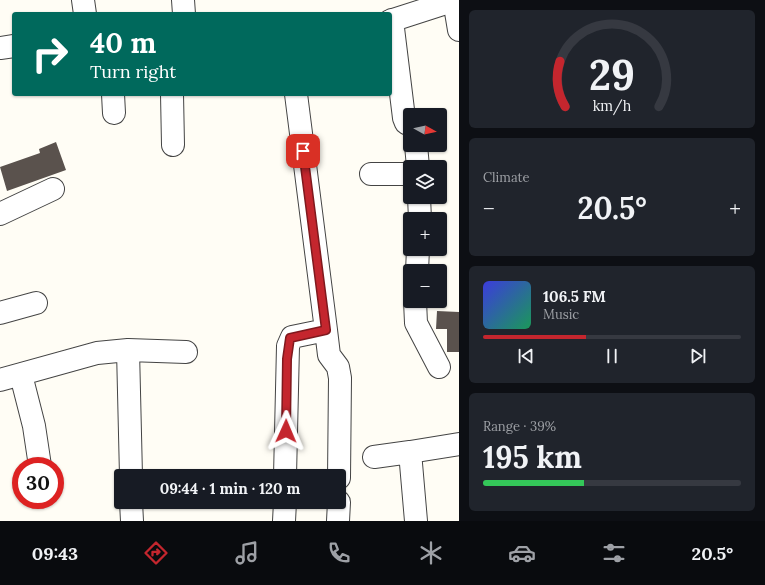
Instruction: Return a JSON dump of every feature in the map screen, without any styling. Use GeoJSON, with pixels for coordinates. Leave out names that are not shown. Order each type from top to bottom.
{"type":"FeatureCollection","features":[{"type":"Feature","properties":{"kind":"street"},"geometry":{"type":"LineString","coordinates":[[83,0],[85,12]]}},
{"type":"Feature","properties":{"kind":"street"},"geometry":{"type":"LineString","coordinates":[[183,0],[184,12]]}},
{"type":"Feature","properties":{"kind":"street"},"geometry":{"type":"LineString","coordinates":[[392,21],[455,0],[459,30]]}},
{"type":"Feature","properties":{"kind":"street"},"geometry":{"type":"LineString","coordinates":[[392,28],[403,111]]}},
{"type":"Feature","properties":{"kind":"street"},"geometry":{"type":"LineString","coordinates":[[0,48],[12,46]]}},
{"type":"Feature","properties":{"kind":"street"},"geometry":{"type":"LineString","coordinates":[[172,96],[173,145]]}},
{"type":"Feature","properties":{"kind":"street"},"geometry":{"type":"LineString","coordinates":[[296,96],[329,355],[338,367],[340,378],[339,469]]}},
{"type":"Feature","properties":{"kind":"street"},"geometry":{"type":"LineString","coordinates":[[371,174],[403,174]]}},
{"type":"Feature","properties":{"kind":"street"},"geometry":{"type":"LineString","coordinates":[[0,214],[52,189]]}},
{"type":"Feature","properties":{"kind":"street"},"geometry":{"type":"LineString","coordinates":[[0,313],[36,303]]}},
{"type":"Feature","properties":{"kind":"street"},"geometry":{"type":"LineString","coordinates":[[415,308],[416,323],[439,367]]}},
{"type":"Feature","properties":{"kind":"street"},"geometry":{"type":"LineString","coordinates":[[285,469],[287,359],[289,342],[292,337],[326,330]]}},
{"type":"Feature","properties":{"kind":"street"},"geometry":{"type":"LineString","coordinates":[[0,380],[97,353],[128,350],[186,352]]}},
{"type":"Feature","properties":{"kind":"street"},"geometry":{"type":"LineString","coordinates":[[128,350],[131,469]]}},
{"type":"Feature","properties":{"kind":"street"},"geometry":{"type":"LineString","coordinates":[[21,375],[34,426],[39,457]]}},
{"type":"Feature","properties":{"kind":"street"},"geometry":{"type":"LineString","coordinates":[[374,457],[459,444]]}},
{"type":"Feature","properties":{"kind":"street"},"geometry":{"type":"LineString","coordinates":[[410,452],[416,521]]}},
{"type":"Feature","properties":{"kind":"street"},"geometry":{"type":"LineString","coordinates":[[131,509],[132,521]]}},
{"type":"Feature","properties":{"kind":"street"},"geometry":{"type":"LineString","coordinates":[[284,509],[284,521]]}},
{"type":"Feature","properties":{"kind":"street"},"geometry":{"type":"LineString","coordinates":[[338,521],[339,509]]}},
{"type":"Feature","properties":{"kind":"building"},"geometry":{"type":"Polygon","coordinates":[[[56,142],[66,170],[7,191],[0,167],[40,153],[39,149],[56,142]]]}},
{"type":"Feature","properties":{"kind":"building"},"geometry":{"type":"Polygon","coordinates":[[[437,311],[459,312],[459,352],[447,352],[447,329],[436,329],[437,311]]]}},
{"type":"Feature","properties":{"kind":"route"},"geometry":{"type":"LineString","coordinates":[[286,431],[287,359],[290,338],[326,330],[303,151]]}}]}
